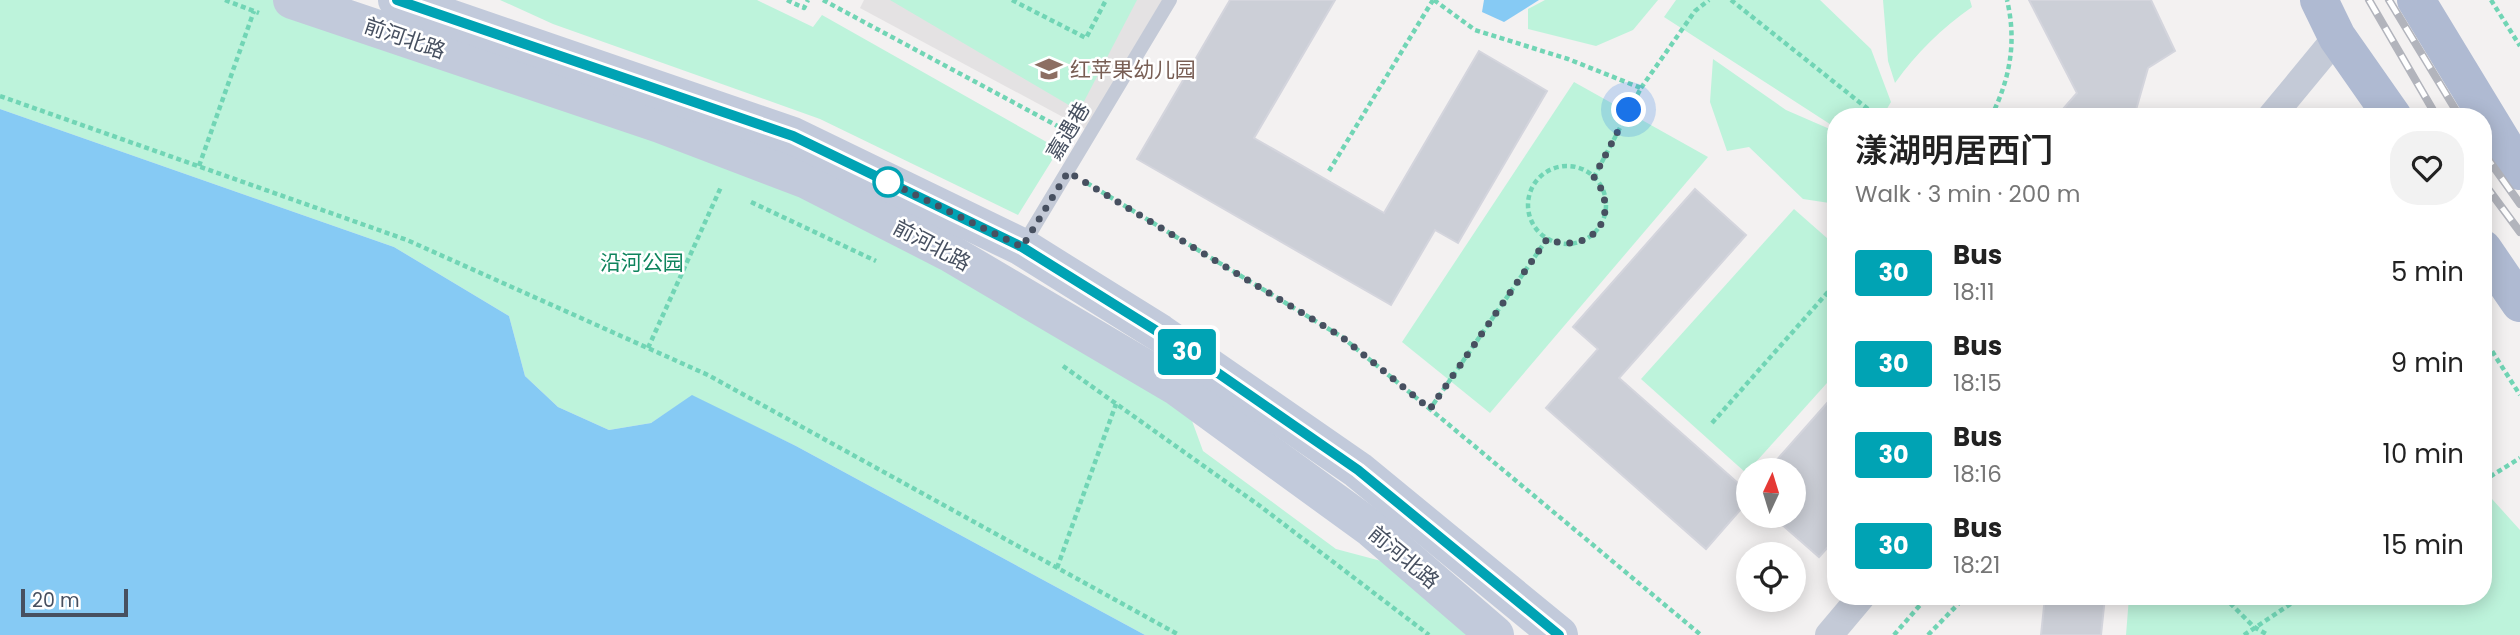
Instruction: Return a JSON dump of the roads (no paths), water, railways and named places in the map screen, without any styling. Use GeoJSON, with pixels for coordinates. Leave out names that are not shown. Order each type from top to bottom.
{"type":"FeatureCollection","features":[{"type":"Feature","properties":{"kind":"main road","name":"前河北路"},"geometry":{"type":"LineString","coordinates":[[397,0],[430,8],[793,136],[1022,247],[1160,333],[1358,470],[1559,635]]}},
{"type":"Feature","properties":{"kind":"main road"},"geometry":{"type":"LineString","coordinates":[[2319,0],[2337,37],[2387,108]]}},
{"type":"Feature","properties":{"kind":"main road"},"geometry":{"type":"LineString","coordinates":[[2416,0],[2482,108]]}},
{"type":"Feature","properties":{"kind":"main road","name":"前河北路"},"geometry":{"type":"LineString","coordinates":[[280,8],[357,12],[807,180],[948,252],[1177,387],[1372,529],[1495,635]]}},
{"type":"Feature","properties":{"kind":"main road"},"geometry":{"type":"LineString","coordinates":[[2492,125],[2520,171]]}},
{"type":"Feature","properties":{"kind":"main road"},"geometry":{"type":"LineString","coordinates":[[2492,262],[2520,303]]}},
{"type":"Feature","properties":{"kind":"street"},"geometry":{"type":"LineString","coordinates":[[2278,108],[2337,37]]}},
{"type":"Feature","properties":{"kind":"street"},"geometry":{"type":"LineString","coordinates":[[1829,635],[1854,605]]}},
{"type":"Feature","properties":{"kind":"lane","name":"嘉遇巷"},"geometry":{"type":"LineString","coordinates":[[1022,247],[1170,0]]}},
{"type":"Feature","properties":{"kind":"water"},"geometry":{"type":"Polygon","coordinates":[[[1484,0],[1539,0],[1504,22],[1482,12],[1484,0]]]}},
{"type":"Feature","properties":{"kind":"water"},"geometry":{"type":"Polygon","coordinates":[[[0,109],[394,247],[509,316],[525,376],[558,407],[609,430],[651,423],[692,395],[796,446],[1145,635],[0,635],[0,109]]]}},
{"type":"Feature","properties":{"kind":"railway"},"geometry":{"type":"LineString","coordinates":[[2369,0],[2432,108]]}},
{"type":"Feature","properties":{"kind":"railway"},"geometry":{"type":"LineString","coordinates":[[2389,0],[2455,108]]}},
{"type":"Feature","properties":{"kind":"railway"},"geometry":{"type":"LineString","coordinates":[[2492,165],[2520,204]]}},
{"type":"Feature","properties":{"kind":"railway"},"geometry":{"type":"LineString","coordinates":[[2492,194],[2520,232]]}},
{"type":"Feature","properties":{"kind":"place","name":"红苹果幼儿园"},"geometry":{"type":"Point","coordinates":[1049,69]}},
{"type":"Feature","properties":{"kind":"park label","name":"沿河公园"},"geometry":{"type":"Point","coordinates":[642,262]}}]}
